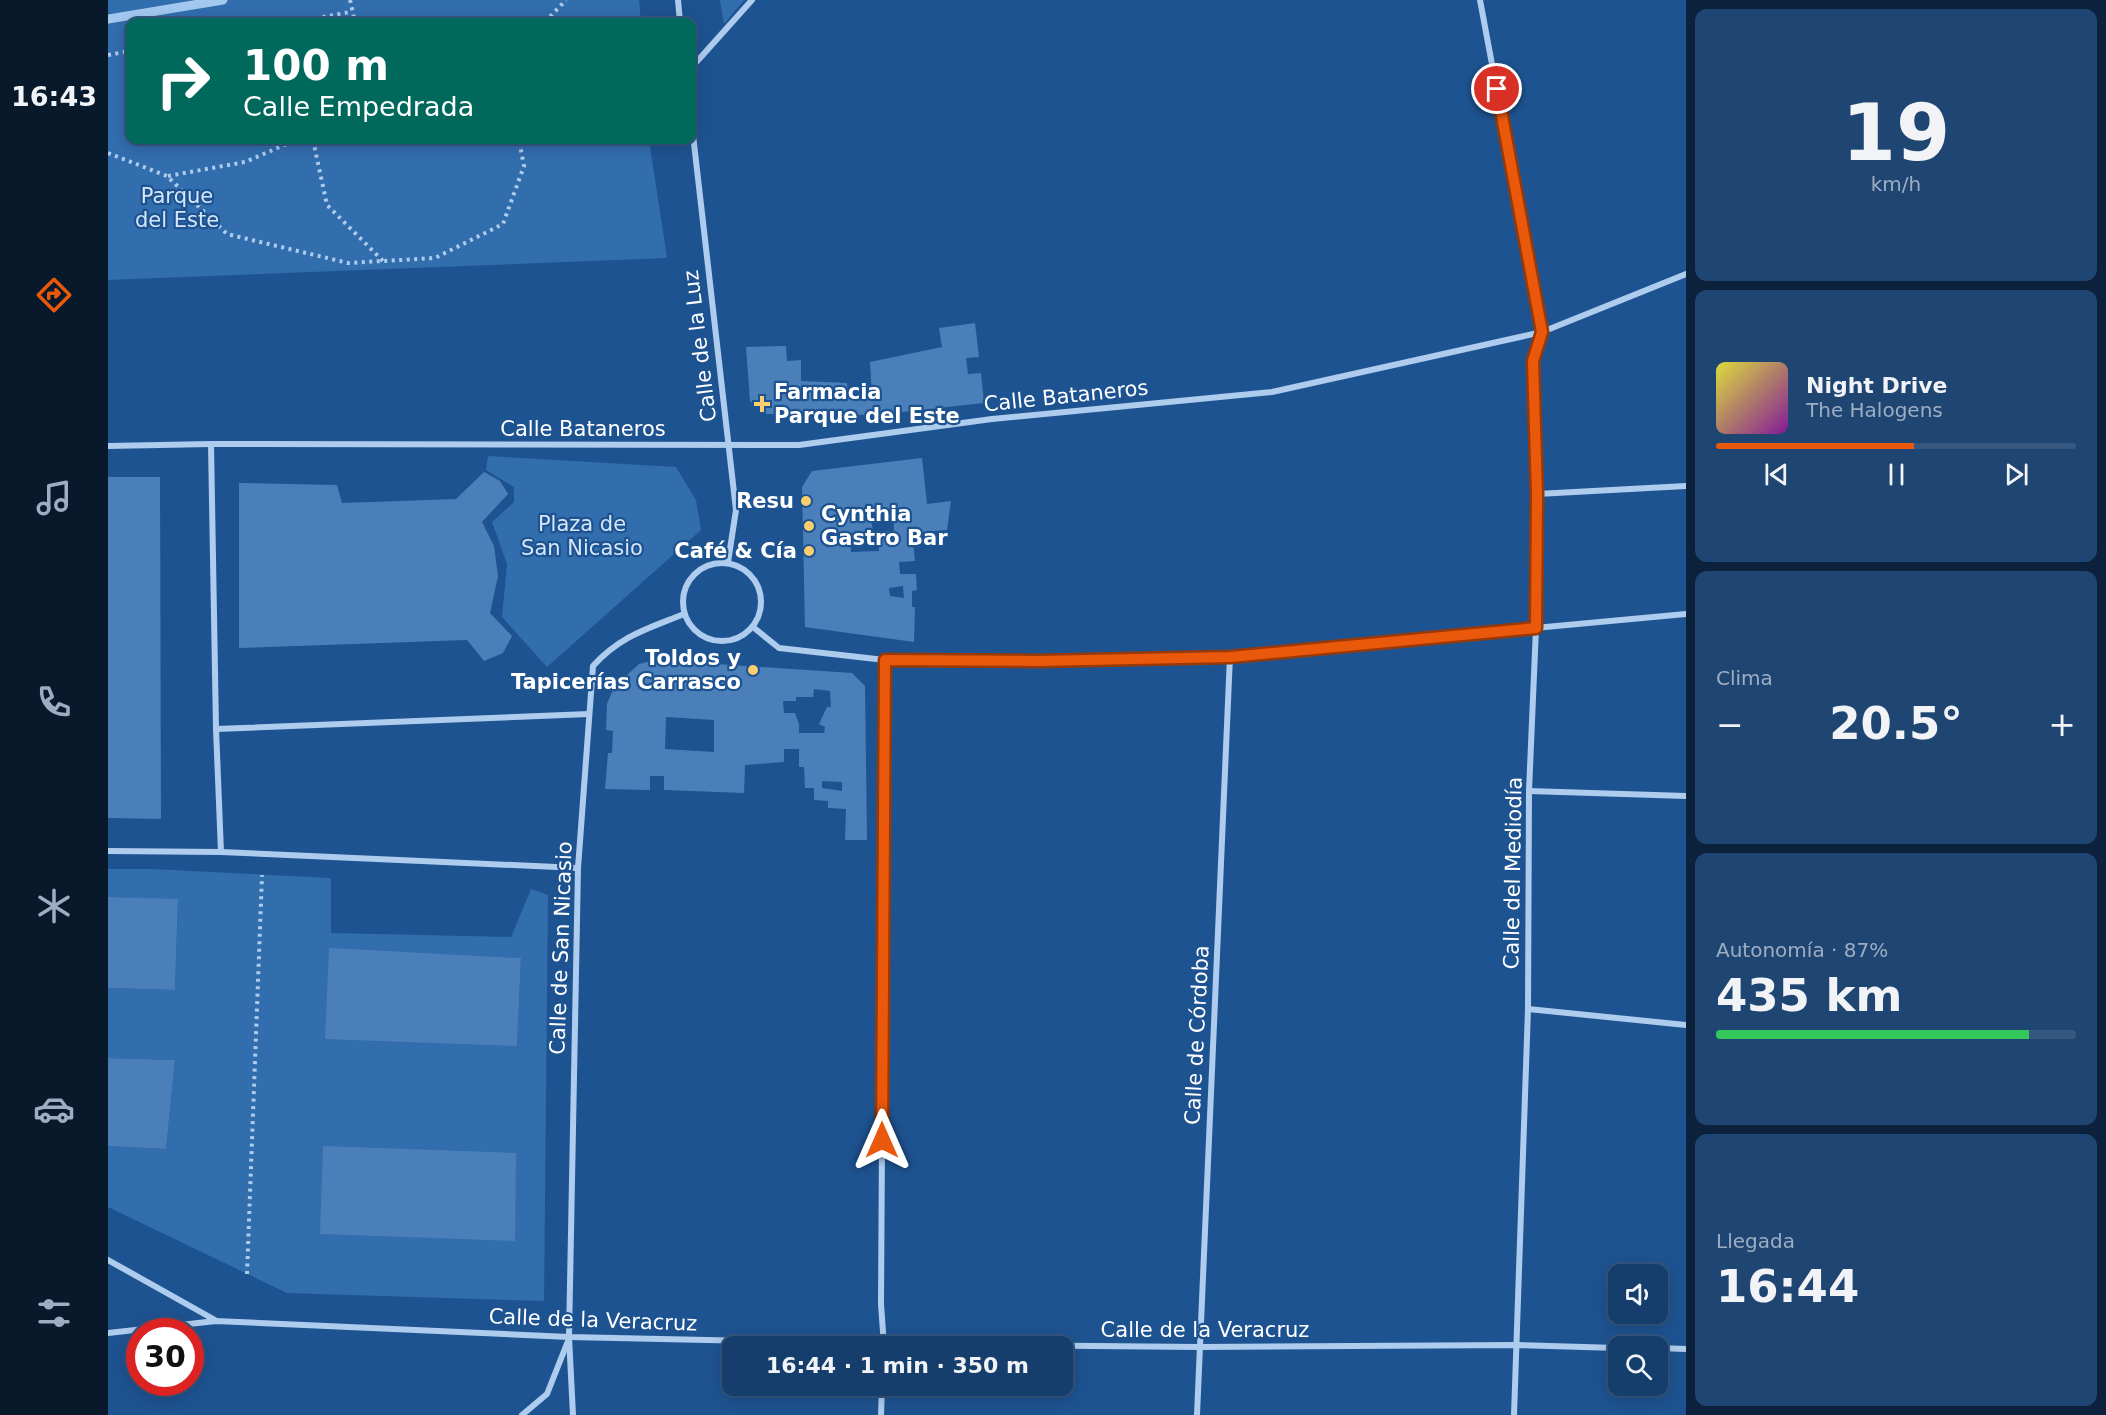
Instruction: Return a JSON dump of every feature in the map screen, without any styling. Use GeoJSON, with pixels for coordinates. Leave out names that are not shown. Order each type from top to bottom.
{"type":"FeatureCollection","features":[{"type":"Feature","properties":{"kind":"street"},"geometry":{"type":"LineString","coordinates":[[678,0],[680,18]]}},
{"type":"Feature","properties":{"kind":"street"},"geometry":{"type":"LineString","coordinates":[[696,63],[752,0]]}},
{"type":"Feature","properties":{"kind":"street"},"geometry":{"type":"LineString","coordinates":[[1480,0],[1542,332]]}},
{"type":"Feature","properties":{"kind":"street","name":"Calle de la Luz"},"geometry":{"type":"LineString","coordinates":[[694,144],[736,510],[728,562]]}},
{"type":"Feature","properties":{"kind":"street","name":"Calle Bataneros"},"geometry":{"type":"LineString","coordinates":[[108,446],[211,444],[799,445],[992,419],[1272,392],[1542,332],[1686,274]]}},
{"type":"Feature","properties":{"kind":"street","name":"Calle del Mediodía"},"geometry":{"type":"LineString","coordinates":[[1514,1415],[1528,1009],[1529,791],[1536,628],[1537,494],[1533,361],[1542,332]]}},
{"type":"Feature","properties":{"kind":"street"},"geometry":{"type":"LineString","coordinates":[[211,444],[216,729],[221,852]]}},
{"type":"Feature","properties":{"kind":"street"},"geometry":{"type":"LineString","coordinates":[[1537,494],[1686,486]]}},
{"type":"Feature","properties":{"kind":"street"},"geometry":{"type":"LineString","coordinates":[[728,562],[747,571],[759,587],[761,608],[753,627],[736,639],[715,641],[696,632],[684,614],[682,594],[691,576],[708,565],[728,562]]}},
{"type":"Feature","properties":{"kind":"street","name":"Calle de San Nicasio"},"geometry":{"type":"LineString","coordinates":[[573,1415],[569,1337],[578,868],[593,666],[608,650],[634,633],[684,614]]}},
{"type":"Feature","properties":{"kind":"street"},"geometry":{"type":"LineString","coordinates":[[753,627],[779,648],[885,660],[1038,661],[1230,657],[1686,614]]}},
{"type":"Feature","properties":{"kind":"street","name":"Calle de Córdoba"},"geometry":{"type":"LineString","coordinates":[[1197,1415],[1230,657]]}},
{"type":"Feature","properties":{"kind":"street"},"geometry":{"type":"LineString","coordinates":[[883,1336],[881,1304],[885,660]]}},
{"type":"Feature","properties":{"kind":"street"},"geometry":{"type":"LineString","coordinates":[[216,729],[589,714]]}},
{"type":"Feature","properties":{"kind":"street"},"geometry":{"type":"LineString","coordinates":[[1529,791],[1686,796]]}},
{"type":"Feature","properties":{"kind":"street"},"geometry":{"type":"LineString","coordinates":[[108,851],[221,852],[578,868]]}},
{"type":"Feature","properties":{"kind":"street"},"geometry":{"type":"LineString","coordinates":[[1528,1009],[1686,1025]]}},
{"type":"Feature","properties":{"kind":"street"},"geometry":{"type":"LineString","coordinates":[[108,1260],[216,1321]]}},
{"type":"Feature","properties":{"kind":"street","name":"Calle de la Veracruz"},"geometry":{"type":"LineString","coordinates":[[108,1332],[216,1321],[722,1341]]}},
{"type":"Feature","properties":{"kind":"street"},"geometry":{"type":"LineString","coordinates":[[522,1415],[547,1394],[569,1337]]}},
{"type":"Feature","properties":{"kind":"street","name":"Calle de la Veracruz"},"geometry":{"type":"LineString","coordinates":[[1073,1347],[1517,1345],[1608,1348]]}},
{"type":"Feature","properties":{"kind":"street"},"geometry":{"type":"LineString","coordinates":[[1668,1348],[1686,1349]]}},
{"type":"Feature","properties":{"kind":"street"},"geometry":{"type":"LineString","coordinates":[[881,1415],[882,1396]]}},
{"type":"Feature","properties":{"kind":"path"},"geometry":{"type":"LineString","coordinates":[[350,0],[353,18]]}},
{"type":"Feature","properties":{"kind":"path"},"geometry":{"type":"LineString","coordinates":[[549,18],[566,0]]}},
{"type":"Feature","properties":{"kind":"path"},"geometry":{"type":"LineString","coordinates":[[316,18],[351,12]]}},
{"type":"Feature","properties":{"kind":"path"},"geometry":{"type":"LineString","coordinates":[[108,55],[126,52]]}},
{"type":"Feature","properties":{"kind":"path"},"geometry":{"type":"LineString","coordinates":[[167,176],[245,162],[287,144]]}},
{"type":"Feature","properties":{"kind":"path"},"geometry":{"type":"LineString","coordinates":[[314,144],[327,205],[383,261]]}},
{"type":"Feature","properties":{"kind":"path"},"geometry":{"type":"LineString","coordinates":[[108,153],[167,176],[227,234],[348,263],[435,258],[503,224],[524,166],[520,144]]}},
{"type":"Feature","properties":{"kind":"path"},"geometry":{"type":"LineString","coordinates":[[247,1274],[262,875]]}},
{"type":"Feature","properties":{"kind":"green space","name":"Parque del Este"},"geometry":{"type":"Polygon","coordinates":[[[108,0],[639,0],[641,18],[126,18],[126,144],[650,144],[667,258],[108,280],[108,0]]]}},
{"type":"Feature","properties":{"kind":"green space"},"geometry":{"type":"Polygon","coordinates":[[[720,0],[744,0],[724,24],[720,0]]]}},
{"type":"Feature","properties":{"kind":"green space","name":"Plaza de San Nicasio"},"geometry":{"type":"Polygon","coordinates":[[[488,456],[676,467],[696,500],[701,530],[547,667],[502,617],[507,564],[492,522],[514,502],[514,487],[486,470],[488,456]]]}},
{"type":"Feature","properties":{"kind":"green space"},"geometry":{"type":"Polygon","coordinates":[[[108,869],[331,878],[331,933],[511,937],[531,889],[548,895],[544,1301],[287,1293],[108,1207],[108,1146],[166,1149],[175,1060],[108,1058],[108,988],[175,990],[178,900],[108,897],[108,869]],[[329,949],[517,1046],[521,958],[329,949]]]}},
{"type":"Feature","properties":{"kind":"building"},"geometry":{"type":"Polygon","coordinates":[[[975,323],[979,357],[966,358],[968,374],[981,373],[984,403],[875,415],[765,414],[750,401],[746,347],[786,346],[787,361],[801,360],[801,381],[847,383],[848,396],[872,396],[870,362],[942,347],[939,328],[975,323]]]}},
{"type":"Feature","properties":{"kind":"building"},"geometry":{"type":"Polygon","coordinates":[[[922,458],[927,504],[951,501],[947,530],[912,533],[915,561],[899,562],[900,574],[916,574],[917,590],[912,591],[912,607],[915,607],[914,642],[805,627],[802,487],[812,471],[922,458]],[[893,511],[870,512],[873,532],[850,533],[851,552],[879,551],[878,532],[894,531],[893,511]],[[903,586],[889,588],[890,596],[904,598],[903,586]]]}},
{"type":"Feature","properties":{"kind":"building"},"geometry":{"type":"Polygon","coordinates":[[[484,472],[500,481],[508,494],[482,522],[494,546],[498,576],[490,613],[512,636],[503,653],[484,661],[467,640],[239,648],[239,483],[337,485],[342,503],[456,499],[484,472]]]}},
{"type":"Feature","properties":{"kind":"building"},"geometry":{"type":"Polygon","coordinates":[[[108,477],[160,477],[161,819],[108,818],[108,477]]]}},
{"type":"Feature","properties":{"kind":"building"},"geometry":{"type":"Polygon","coordinates":[[[656,660],[852,673],[865,686],[867,840],[845,840],[846,809],[828,808],[828,801],[814,800],[814,788],[805,788],[804,767],[799,767],[799,749],[784,749],[784,762],[745,765],[744,793],[664,790],[664,776],[650,776],[650,790],[605,789],[608,753],[612,753],[613,731],[606,730],[607,704],[614,687],[639,664],[656,660]],[[814,689],[813,697],[796,697],[796,701],[783,701],[784,713],[795,713],[799,733],[824,733],[825,727],[819,724],[827,707],[831,707],[830,691],[814,689]],[[666,717],[665,749],[714,752],[714,720],[666,717]],[[822,781],[822,788],[842,791],[842,782],[822,781]]]}},
{"type":"Feature","properties":{"kind":"building"},"geometry":{"type":"Polygon","coordinates":[[[108,897],[178,899],[175,990],[108,988],[108,897]]]}},
{"type":"Feature","properties":{"kind":"building"},"geometry":{"type":"Polygon","coordinates":[[[329,948],[521,958],[517,1046],[325,1039],[329,948]]]}},
{"type":"Feature","properties":{"kind":"building"},"geometry":{"type":"Polygon","coordinates":[[[108,1058],[175,1060],[166,1149],[108,1146],[108,1058]]]}},
{"type":"Feature","properties":{"kind":"building"},"geometry":{"type":"Polygon","coordinates":[[[323,1146],[516,1153],[515,1241],[320,1234],[323,1146]]]}},
{"type":"Feature","properties":{"kind":"waterway"},"geometry":{"type":"LineString","coordinates":[[108,19],[223,0]]}},
{"type":"Feature","properties":{"kind":"place","name":"Farmacia Parque del Este"},"geometry":{"type":"Point","coordinates":[762,404]}},
{"type":"Feature","properties":{"kind":"place","name":"Resu"},"geometry":{"type":"Point","coordinates":[806,501]}},
{"type":"Feature","properties":{"kind":"place","name":"Cynthia Gastro Bar"},"geometry":{"type":"Point","coordinates":[809,526]}},
{"type":"Feature","properties":{"kind":"place","name":"Café & Cía"},"geometry":{"type":"Point","coordinates":[809,551]}},
{"type":"Feature","properties":{"kind":"place","name":"Toldos y Tapicerías Carrasco"},"geometry":{"type":"Point","coordinates":[753,670]}},
{"type":"Feature","properties":{"kind":"route"},"geometry":{"type":"LineString","coordinates":[[882,1140],[885,660],[1038,661],[1230,657],[1536,628],[1537,494],[1533,361],[1542,332],[1497,89]]}}]}
